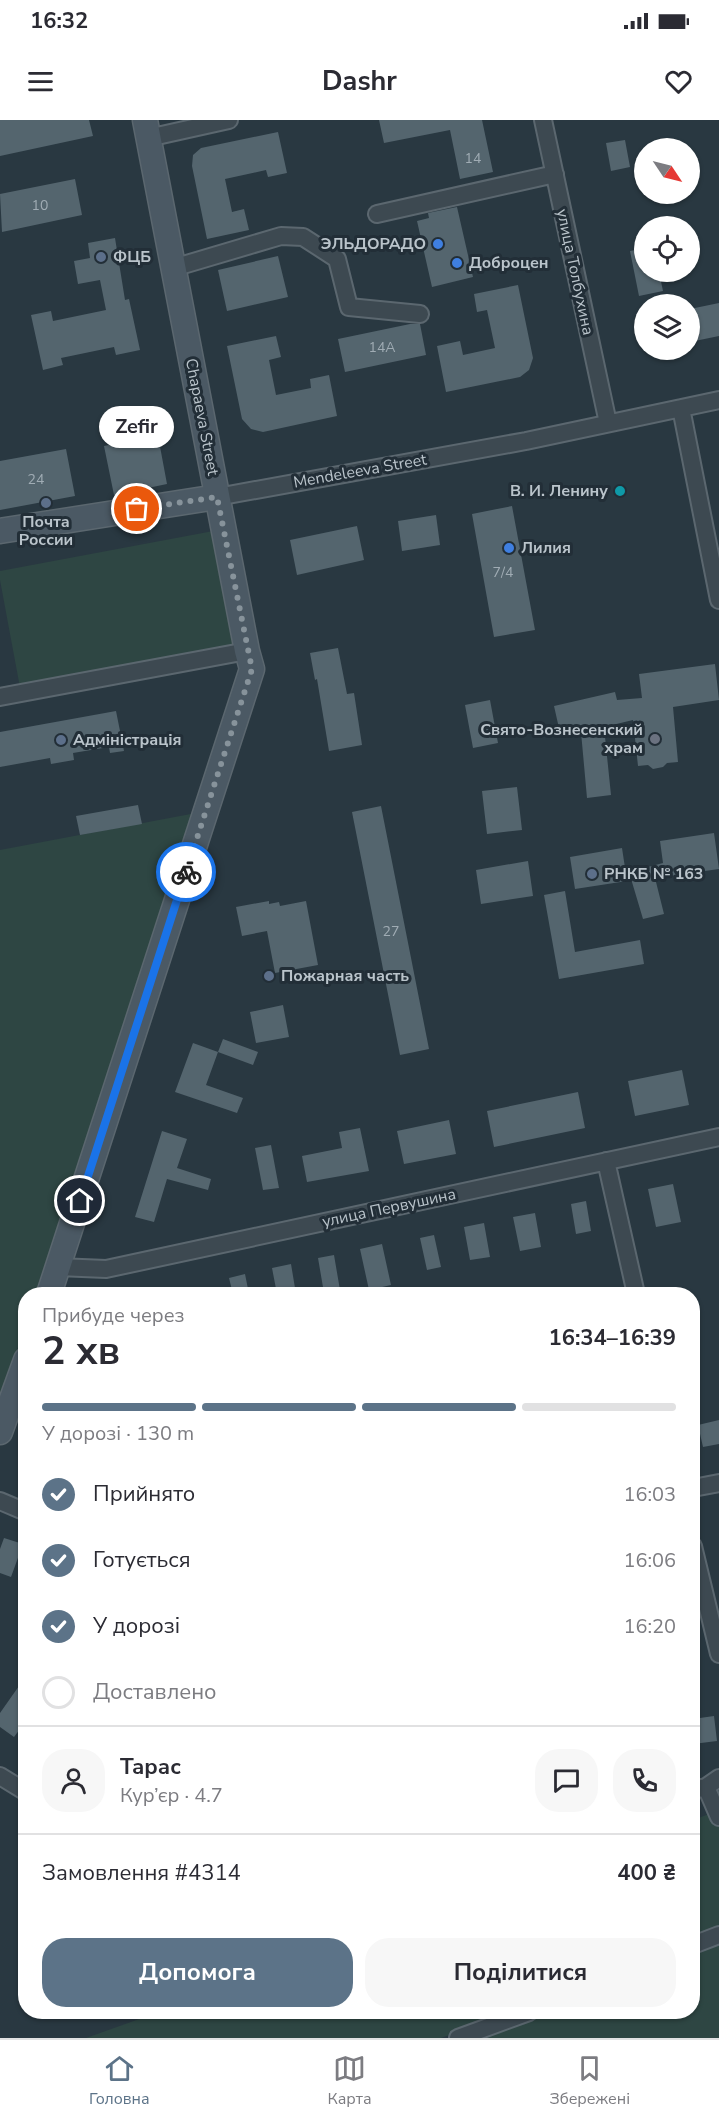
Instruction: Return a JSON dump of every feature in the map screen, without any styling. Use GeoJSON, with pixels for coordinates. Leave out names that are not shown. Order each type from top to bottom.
{"type":"FeatureCollection","features":[{"type":"Feature","properties":{"kind":"main road","name":"Chapaeva Street"},"geometry":{"type":"LineString","coordinates":[[51,1287],[252,669],[246,651],[146,129]]}},
{"type":"Feature","properties":{"kind":"main road","name":"Mendeleeva Street"},"geometry":{"type":"LineString","coordinates":[[0,531],[217,497]]}},
{"type":"Feature","properties":{"kind":"main road"},"geometry":{"type":"LineString","coordinates":[[0,1432],[18,1382]]}},
{"type":"Feature","properties":{"kind":"street"},"geometry":{"type":"LineString","coordinates":[[146,129],[229,120]]}},
{"type":"Feature","properties":{"kind":"street","name":"улица Толбухина"},"geometry":{"type":"LineString","coordinates":[[543,120],[608,423]]}},
{"type":"Feature","properties":{"kind":"street"},"geometry":{"type":"LineString","coordinates":[[377,214],[555,174]]}},
{"type":"Feature","properties":{"kind":"street"},"geometry":{"type":"LineString","coordinates":[[173,268],[280,236],[303,237],[337,259],[349,307],[420,314]]}},
{"type":"Feature","properties":{"kind":"street","name":"Mendeleeva Street"},"geometry":{"type":"LineString","coordinates":[[217,497],[526,441],[719,400]]}},
{"type":"Feature","properties":{"kind":"street"},"geometry":{"type":"LineString","coordinates":[[681,408],[719,600]]}},
{"type":"Feature","properties":{"kind":"street"},"geometry":{"type":"LineString","coordinates":[[0,697],[246,651]]}},
{"type":"Feature","properties":{"kind":"street","name":"улица Первушина"},"geometry":{"type":"LineString","coordinates":[[58,1267],[106,1269],[719,1137]]}},
{"type":"Feature","properties":{"kind":"street"},"geometry":{"type":"LineString","coordinates":[[606,1161],[634,1287]]}},
{"type":"Feature","properties":{"kind":"street"},"geometry":{"type":"LineString","coordinates":[[700,1487],[719,1483]]}},
{"type":"Feature","properties":{"kind":"street"},"geometry":{"type":"LineString","coordinates":[[0,1501],[18,1509]]}},
{"type":"Feature","properties":{"kind":"street"},"geometry":{"type":"LineString","coordinates":[[700,1575],[719,1654]]}},
{"type":"Feature","properties":{"kind":"street"},"geometry":{"type":"LineString","coordinates":[[0,1776],[18,1787]]}},
{"type":"Feature","properties":{"kind":"street"},"geometry":{"type":"LineString","coordinates":[[706,1785],[719,1817]]}},
{"type":"Feature","properties":{"kind":"street"},"geometry":{"type":"LineString","coordinates":[[700,1942],[719,1935]]}},
{"type":"Feature","properties":{"kind":"street"},"geometry":{"type":"LineString","coordinates":[[458,2038],[510,2019]]}},
{"type":"Feature","properties":{"kind":"green space"},"geometry":{"type":"Polygon","coordinates":[[[224,529],[247,651],[21,693],[0,571],[224,529]]]}},
{"type":"Feature","properties":{"kind":"green space"},"geometry":{"type":"Polygon","coordinates":[[[196,813],[38,1287],[18,1287],[18,1348],[0,1403],[0,850],[196,813]]]}},
{"type":"Feature","properties":{"kind":"green space"},"geometry":{"type":"Polygon","coordinates":[[[709,1814],[719,1826],[719,1931],[700,1938],[700,1817],[709,1814]]]}},
{"type":"Feature","properties":{"kind":"green space"},"geometry":{"type":"Polygon","coordinates":[[[719,1945],[719,2038],[468,2038],[520,2019],[700,2019],[700,1952],[719,1945]]]}},
{"type":"Feature","properties":{"kind":"green space"},"geometry":{"type":"Polygon","coordinates":[[[139,2019],[493,2019],[441,2038],[86,2038],[139,2019]]]}},
{"type":"Feature","properties":{"kind":"building"},"geometry":{"type":"Polygon","coordinates":[[[0,120],[89,120],[93,136],[0,156],[0,120]]]}},
{"type":"Feature","properties":{"kind":"building"},"geometry":{"type":"Polygon","coordinates":[[[379,120],[482,120],[493,172],[460,179],[450,130],[384,143],[379,120]]]}},
{"type":"Feature","properties":{"kind":"building"},"geometry":{"type":"Polygon","coordinates":[[[278,132],[287,173],[268,177],[266,170],[225,179],[232,212],[244,209],[249,230],[207,239],[192,166],[193,155],[201,148],[278,132]]]}},
{"type":"Feature","properties":{"kind":"building"},"geometry":{"type":"Polygon","coordinates":[[[625,140],[630,167],[611,171],[606,143],[625,140]]]}},
{"type":"Feature","properties":{"kind":"building"},"geometry":{"type":"Polygon","coordinates":[[[75,179],[82,215],[2,232],[0,194],[75,179]]]}},
{"type":"Feature","properties":{"kind":"building"},"geometry":{"type":"Polygon","coordinates":[[[457,207],[473,277],[432,287],[417,221],[429,218],[428,213],[457,207]]]}},
{"type":"Feature","properties":{"kind":"building"},"geometry":{"type":"Polygon","coordinates":[[[115,238],[125,300],[129,299],[140,350],[116,355],[114,347],[61,358],[63,365],[43,370],[31,315],[51,311],[53,321],[106,310],[100,280],[78,284],[74,261],[90,258],[88,243],[115,238]]]}},
{"type":"Feature","properties":{"kind":"building"},"geometry":{"type":"Polygon","coordinates":[[[634,250],[634,271],[630,251],[634,250]]]}},
{"type":"Feature","properties":{"kind":"building"},"geometry":{"type":"Polygon","coordinates":[[[278,256],[288,297],[227,311],[218,270],[278,256]]]}},
{"type":"Feature","properties":{"kind":"building"},"geometry":{"type":"Polygon","coordinates":[[[636,282],[661,282],[663,291],[639,294],[636,282]]]}},
{"type":"Feature","properties":{"kind":"building"},"geometry":{"type":"Polygon","coordinates":[[[518,285],[533,358],[529,370],[520,377],[446,392],[437,346],[460,341],[463,355],[495,348],[487,310],[477,312],[474,294],[518,285]]]}},
{"type":"Feature","properties":{"kind":"building"},"geometry":{"type":"Polygon","coordinates":[[[719,303],[719,336],[700,340],[700,307],[719,303]]]}},
{"type":"Feature","properties":{"kind":"building"},"geometry":{"type":"Polygon","coordinates":[[[420,324],[426,355],[345,372],[338,339],[420,324]]]}},
{"type":"Feature","properties":{"kind":"building"},"geometry":{"type":"Polygon","coordinates":[[[276,336],[281,357],[269,360],[276,395],[311,388],[310,379],[329,375],[337,416],[263,432],[251,429],[242,419],[227,346],[276,336]]]}},
{"type":"Feature","properties":{"kind":"building"},"geometry":{"type":"Polygon","coordinates":[[[153,409],[167,484],[114,495],[104,446],[127,441],[122,415],[153,409]]]}},
{"type":"Feature","properties":{"kind":"building"},"geometry":{"type":"Polygon","coordinates":[[[66,449],[75,496],[0,510],[0,461],[66,449]]]}},
{"type":"Feature","properties":{"kind":"building"},"geometry":{"type":"Polygon","coordinates":[[[512,506],[535,630],[494,637],[472,514],[512,506]]]}},
{"type":"Feature","properties":{"kind":"building"},"geometry":{"type":"Polygon","coordinates":[[[436,515],[440,545],[402,551],[398,521],[436,515]]]}},
{"type":"Feature","properties":{"kind":"building"},"geometry":{"type":"Polygon","coordinates":[[[357,526],[364,560],[297,575],[290,540],[357,526]]]}},
{"type":"Feature","properties":{"kind":"building"},"geometry":{"type":"Polygon","coordinates":[[[338,648],[347,694],[354,693],[362,745],[329,751],[317,679],[315,680],[310,653],[338,648]]]}},
{"type":"Feature","properties":{"kind":"building"},"geometry":{"type":"Polygon","coordinates":[[[715,664],[719,700],[673,707],[678,762],[667,763],[663,767],[653,769],[648,765],[638,766],[633,720],[604,727],[611,795],[587,798],[581,732],[561,737],[554,706],[615,692],[617,700],[642,698],[639,674],[715,664]]]}},
{"type":"Feature","properties":{"kind":"building"},"geometry":{"type":"Polygon","coordinates":[[[490,700],[498,743],[473,748],[465,705],[490,700]]]}},
{"type":"Feature","properties":{"kind":"building","name":"Адміністрація"},"geometry":{"type":"Polygon","coordinates":[[[116,711],[124,751],[110,753],[109,747],[73,753],[74,760],[51,764],[50,758],[0,767],[0,732],[116,711]]]}},
{"type":"Feature","properties":{"kind":"building"},"geometry":{"type":"Polygon","coordinates":[[[517,787],[522,830],[487,834],[482,791],[517,787]]]}},
{"type":"Feature","properties":{"kind":"building"},"geometry":{"type":"Polygon","coordinates":[[[138,805],[142,824],[80,835],[76,816],[138,805]]]}},
{"type":"Feature","properties":{"kind":"building"},"geometry":{"type":"Polygon","coordinates":[[[381,806],[429,1049],[400,1055],[352,812],[381,806]]]}},
{"type":"Feature","properties":{"kind":"building"},"geometry":{"type":"Polygon","coordinates":[[[714,833],[719,869],[655,878],[664,914],[643,919],[629,872],[663,863],[660,841],[714,833]]]}},
{"type":"Feature","properties":{"kind":"building"},"geometry":{"type":"Polygon","coordinates":[[[622,848],[627,881],[575,889],[570,857],[622,848]]]}},
{"type":"Feature","properties":{"kind":"building"},"geometry":{"type":"Polygon","coordinates":[[[528,861],[533,896],[481,904],[476,870],[528,861]]]}},
{"type":"Feature","properties":{"kind":"building"},"geometry":{"type":"Polygon","coordinates":[[[565,891],[575,952],[640,940],[644,964],[559,979],[544,895],[565,891]]]}},
{"type":"Feature","properties":{"kind":"building"},"geometry":{"type":"Polygon","coordinates":[[[269,901],[269,904],[279,902],[280,906],[306,901],[318,965],[275,973],[267,931],[242,936],[236,907],[269,901]]]}},
{"type":"Feature","properties":{"kind":"building"},"geometry":{"type":"Polygon","coordinates":[[[283,1005],[289,1037],[256,1043],[250,1012],[283,1005]]]}},
{"type":"Feature","properties":{"kind":"building"},"geometry":{"type":"Polygon","coordinates":[[[223,1039],[258,1052],[253,1065],[218,1052],[223,1039]]]}},
{"type":"Feature","properties":{"kind":"building"},"geometry":{"type":"Polygon","coordinates":[[[193,1043],[218,1052],[206,1085],[243,1098],[237,1113],[175,1092],[193,1043]]]}},
{"type":"Feature","properties":{"kind":"building"},"geometry":{"type":"Polygon","coordinates":[[[682,1070],[689,1105],[635,1116],[628,1081],[682,1070]]]}},
{"type":"Feature","properties":{"kind":"building"},"geometry":{"type":"Polygon","coordinates":[[[578,1092],[585,1128],[494,1147],[487,1111],[578,1092]]]}},
{"type":"Feature","properties":{"kind":"building"},"geometry":{"type":"Polygon","coordinates":[[[449,1120],[456,1154],[404,1164],[397,1131],[449,1120]]]}},
{"type":"Feature","properties":{"kind":"building"},"geometry":{"type":"Polygon","coordinates":[[[360,1128],[369,1171],[307,1182],[302,1156],[342,1148],[339,1132],[360,1128]]]}},
{"type":"Feature","properties":{"kind":"building"},"geometry":{"type":"Polygon","coordinates":[[[162,1131],[187,1139],[177,1168],[211,1179],[208,1190],[167,1179],[154,1222],[135,1217],[162,1131]]]}},
{"type":"Feature","properties":{"kind":"building"},"geometry":{"type":"Polygon","coordinates":[[[271,1145],[279,1188],[263,1190],[255,1148],[271,1145]]]}},
{"type":"Feature","properties":{"kind":"building"},"geometry":{"type":"Polygon","coordinates":[[[673,1184],[681,1222],[656,1227],[648,1189],[673,1184]]]}},
{"type":"Feature","properties":{"kind":"building"},"geometry":{"type":"Polygon","coordinates":[[[586,1201],[591,1231],[576,1234],[571,1204],[586,1201]]]}},
{"type":"Feature","properties":{"kind":"building"},"geometry":{"type":"Polygon","coordinates":[[[535,1213],[541,1247],[520,1251],[513,1217],[535,1213]]]}},
{"type":"Feature","properties":{"kind":"building"},"geometry":{"type":"Polygon","coordinates":[[[484,1223],[490,1257],[470,1260],[464,1227],[484,1223]]]}},
{"type":"Feature","properties":{"kind":"building"},"geometry":{"type":"Polygon","coordinates":[[[434,1235],[441,1267],[427,1270],[420,1238],[434,1235]]]}},
{"type":"Feature","properties":{"kind":"building"},"geometry":{"type":"Polygon","coordinates":[[[382,1244],[391,1285],[368,1287],[360,1249],[382,1244]]]}},
{"type":"Feature","properties":{"kind":"building"},"geometry":{"type":"Polygon","coordinates":[[[334,1255],[339,1287],[323,1287],[318,1258],[334,1255]]]}},
{"type":"Feature","properties":{"kind":"building"},"geometry":{"type":"Polygon","coordinates":[[[291,1264],[295,1287],[276,1287],[272,1268],[291,1264]]]}},
{"type":"Feature","properties":{"kind":"building"},"geometry":{"type":"Polygon","coordinates":[[[245,1274],[248,1287],[231,1287],[229,1278],[245,1274]]]}},
{"type":"Feature","properties":{"kind":"building"},"geometry":{"type":"Polygon","coordinates":[[[719,1420],[719,1444],[703,1447],[700,1425],[719,1420]]]}},
{"type":"Feature","properties":{"kind":"building"},"geometry":{"type":"Polygon","coordinates":[[[4,1538],[18,1542],[18,1558],[11,1577],[0,1573],[0,1549],[4,1538]]]}},
{"type":"Feature","properties":{"kind":"building"},"geometry":{"type":"Polygon","coordinates":[[[18,1687],[18,1732],[14,1737],[0,1727],[0,1713],[18,1687]]]}},
{"type":"Feature","properties":{"kind":"building"},"geometry":{"type":"Polygon","coordinates":[[[714,1716],[717,1741],[700,1743],[700,1718],[714,1716]]]}},
{"type":"Feature","properties":{"kind":"way so far"},"geometry":{"type":"LineString","coordinates":[[137,509],[217,497],[246,651],[252,669],[186,872]]}},
{"type":"Feature","properties":{"kind":"place","name":"ЭЛЬДОРАДО"},"geometry":{"type":"Point","coordinates":[438,244]}},
{"type":"Feature","properties":{"kind":"place","name":"ФЦБ"},"geometry":{"type":"Point","coordinates":[101,257]}},
{"type":"Feature","properties":{"kind":"place","name":"Доброцен"},"geometry":{"type":"Point","coordinates":[457,263]}},
{"type":"Feature","properties":{"kind":"place","name":"В. И. Ленину"},"geometry":{"type":"Point","coordinates":[620,491]}},
{"type":"Feature","properties":{"kind":"place","name":"Почта России"},"geometry":{"type":"Point","coordinates":[46,503]}},
{"type":"Feature","properties":{"kind":"place","name":"Zefir"},"geometry":{"type":"Point","coordinates":[137,509]}},
{"type":"Feature","properties":{"kind":"place","name":"Лилия"},"geometry":{"type":"Point","coordinates":[509,548]}},
{"type":"Feature","properties":{"kind":"place","name":"Свято-Вознесенский храм"},"geometry":{"type":"Point","coordinates":[655,739]}},
{"type":"Feature","properties":{"kind":"place","name":"Адміністрація"},"geometry":{"type":"Point","coordinates":[61,740]}},
{"type":"Feature","properties":{"kind":"place","name":"РНКБ № 163"},"geometry":{"type":"Point","coordinates":[592,874]}},
{"type":"Feature","properties":{"kind":"place","name":"Пожарная часть"},"geometry":{"type":"Point","coordinates":[269,976]}},
{"type":"Feature","properties":{"kind":"route"},"geometry":{"type":"LineString","coordinates":[[80,1201],[186,872]]}}]}
